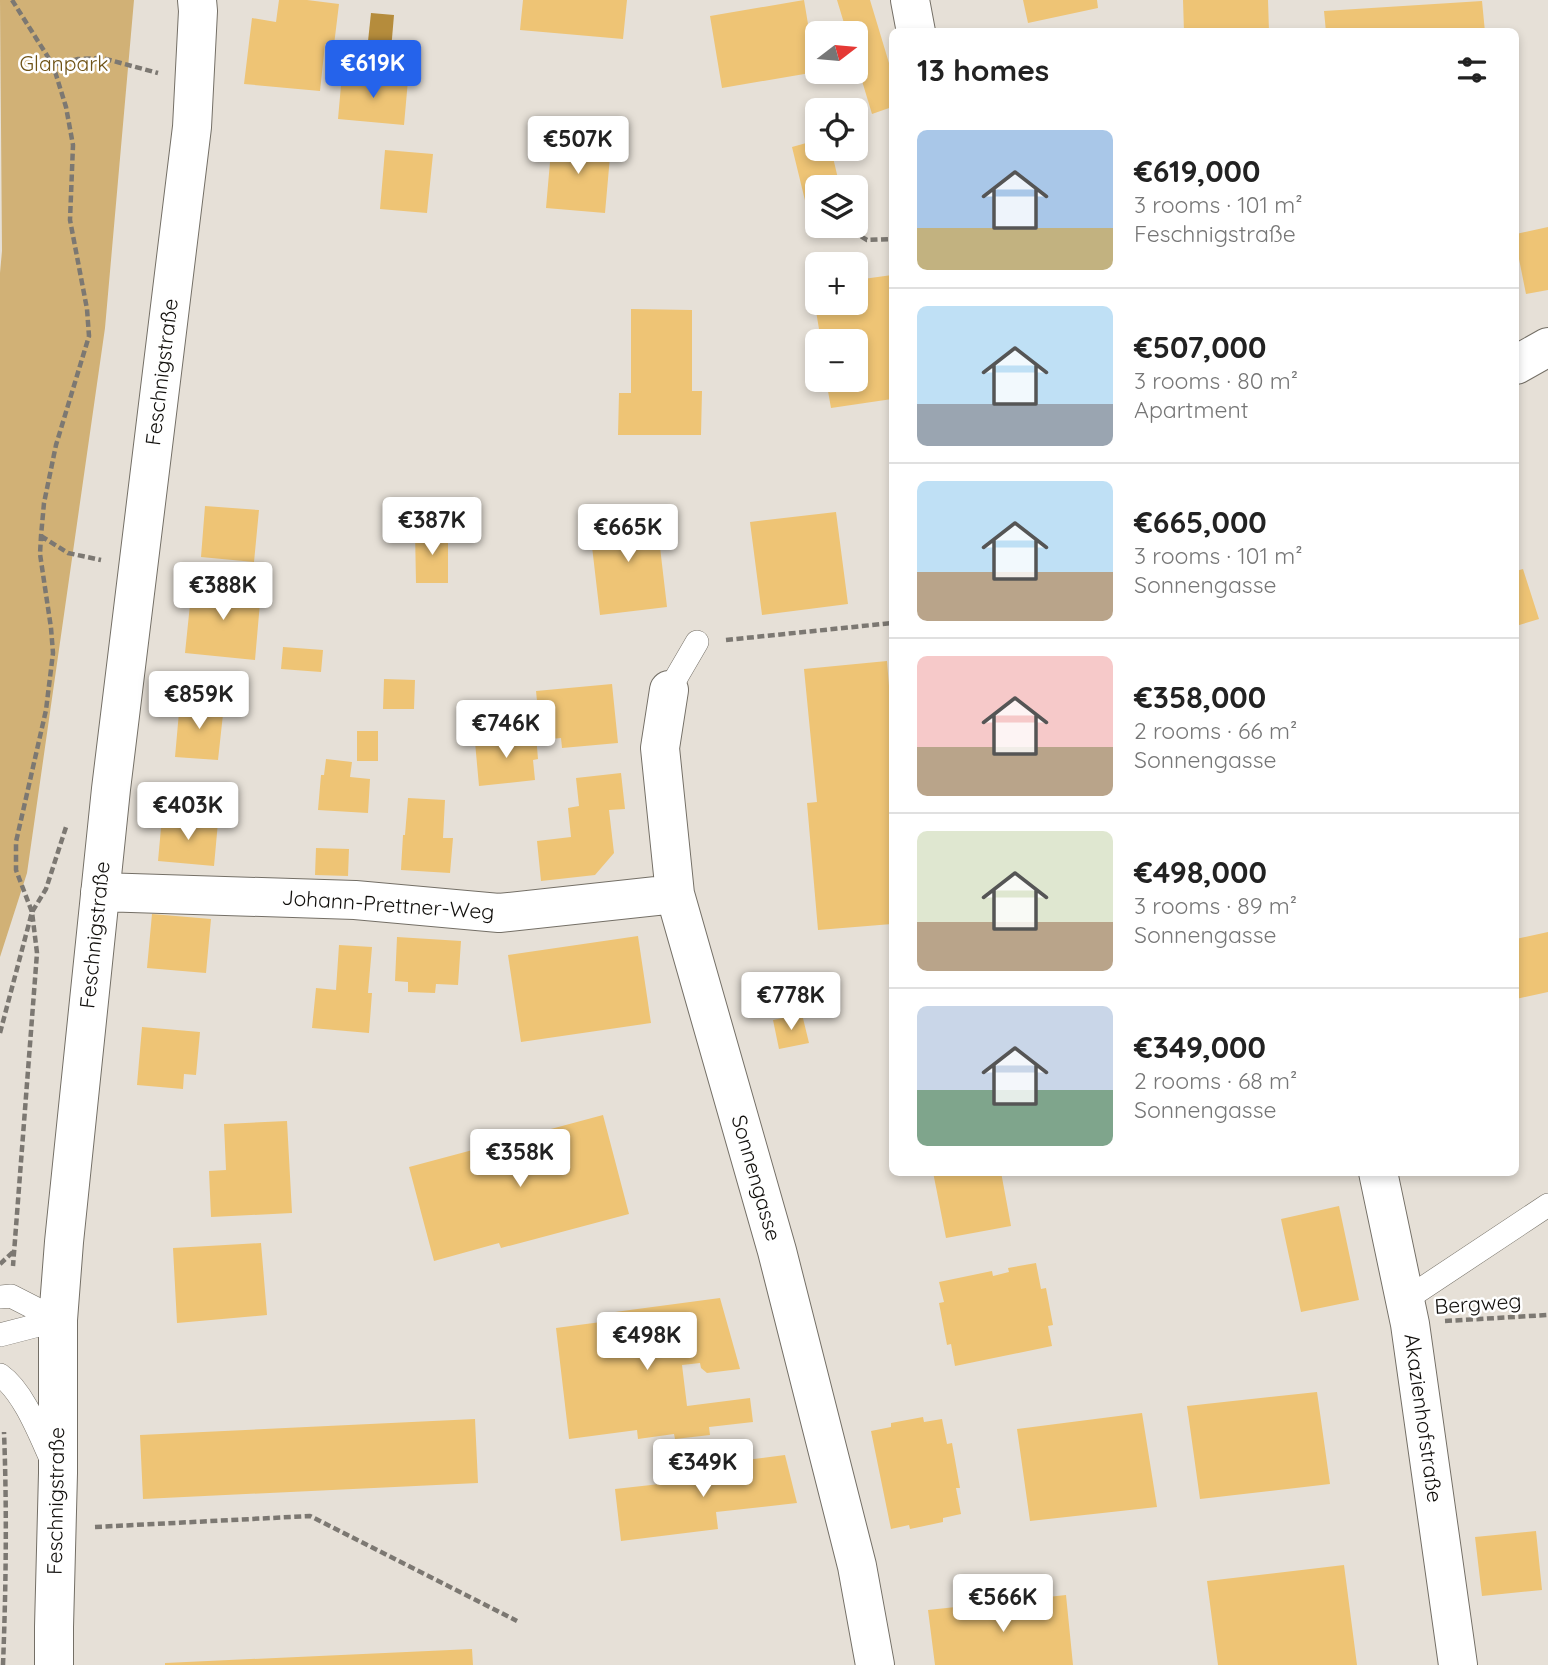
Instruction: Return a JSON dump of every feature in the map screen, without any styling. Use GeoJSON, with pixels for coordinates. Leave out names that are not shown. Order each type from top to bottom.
{"type":"FeatureCollection","features":[{"type":"Feature","properties":{"kind":"street","name":"Feschnigstraße"},"geometry":{"type":"LineString","coordinates":[[54,1665],[58,1320],[64,1242],[100,892],[192,127],[197,0]]}},
{"type":"Feature","properties":{"kind":"street"},"geometry":{"type":"LineString","coordinates":[[910,0],[915,28]]}},
{"type":"Feature","properties":{"kind":"street"},"geometry":{"type":"LineString","coordinates":[[1519,363],[1548,347]]}},
{"type":"Feature","properties":{"kind":"street","name":"Sonnengasse"},"geometry":{"type":"LineString","coordinates":[[669,690],[660,748],[675,894],[777,1251],[857,1566],[875,1665]]}},
{"type":"Feature","properties":{"kind":"street","name":"Johann-Prettner-Weg"},"geometry":{"type":"LineString","coordinates":[[100,892],[355,900],[499,913],[675,894]]}},
{"type":"Feature","properties":{"kind":"street","name":"Akazienhofstraße"},"geometry":{"type":"LineString","coordinates":[[1379,1176],[1407,1312],[1458,1665]]}},
{"type":"Feature","properties":{"kind":"lane"},"geometry":{"type":"LineString","coordinates":[[669,690],[697,642]]}},
{"type":"Feature","properties":{"kind":"lane"},"geometry":{"type":"LineString","coordinates":[[1407,1312],[1548,1205]]}},
{"type":"Feature","properties":{"kind":"lane"},"geometry":{"type":"LineString","coordinates":[[0,1297],[11,1296],[58,1320]]}},
{"type":"Feature","properties":{"kind":"lane"},"geometry":{"type":"LineString","coordinates":[[0,1335],[58,1320]]}},
{"type":"Feature","properties":{"kind":"lane"},"geometry":{"type":"LineString","coordinates":[[3,1377],[27,1407],[58,1473]]}},
{"type":"Feature","properties":{"kind":"path"},"geometry":{"type":"LineString","coordinates":[[0,1264],[14,1251],[37,953],[32,912],[16,870],[16,842],[46,710],[53,653],[40,554],[44,503],[56,445],[89,336],[87,309],[70,220],[73,145],[66,107],[53,65],[12,0]]}},
{"type":"Feature","properties":{"kind":"path"},"geometry":{"type":"LineString","coordinates":[[53,65],[78,59],[102,58],[163,74]]}},
{"type":"Feature","properties":{"kind":"path"},"geometry":{"type":"LineString","coordinates":[[864,238],[889,239]]}},
{"type":"Feature","properties":{"kind":"path"},"geometry":{"type":"LineString","coordinates":[[41,536],[68,552],[103,560]]}},
{"type":"Feature","properties":{"kind":"path"},"geometry":{"type":"LineString","coordinates":[[697,642],[889,623]]}},
{"type":"Feature","properties":{"kind":"path"},"geometry":{"type":"LineString","coordinates":[[0,1033],[32,912]]}},
{"type":"Feature","properties":{"kind":"path","name":"Bergweg"},"geometry":{"type":"LineString","coordinates":[[1407,1312],[1548,1315]]}},
{"type":"Feature","properties":{"kind":"path"},"geometry":{"type":"LineString","coordinates":[[3,1377],[6,1560],[3,1665]]}},
{"type":"Feature","properties":{"kind":"path"},"geometry":{"type":"LineString","coordinates":[[56,1529],[310,1516],[517,1621]]}},
{"type":"Feature","properties":{"kind":"green space","name":"Glanpark"},"geometry":{"type":"Polygon","coordinates":[[[0,0],[134,0],[105,328],[27,873],[0,957],[2,251],[0,0]]]}},
{"type":"Feature","properties":{"kind":"shaded area"},"geometry":{"type":"Polygon","coordinates":[[[371,13],[394,15],[390,62],[366,60],[371,13]]]}},
{"type":"Feature","properties":{"kind":"building"},"geometry":{"type":"Polygon","coordinates":[[[279,0],[339,4],[334,45],[325,44],[320,91],[244,84],[252,18],[276,22],[279,0]]]}},
{"type":"Feature","properties":{"kind":"building"},"geometry":{"type":"Polygon","coordinates":[[[523,0],[627,0],[623,39],[520,30],[523,0]]]}},
{"type":"Feature","properties":{"kind":"building"},"geometry":{"type":"Polygon","coordinates":[[[804,0],[808,21],[805,21],[805,74],[722,88],[710,16],[804,0]]]}},
{"type":"Feature","properties":{"kind":"building"},"geometry":{"type":"Polygon","coordinates":[[[837,0],[870,0],[889,63],[889,108],[872,114],[863,84],[868,84],[868,21],[843,21],[837,0]]]}},
{"type":"Feature","properties":{"kind":"building"},"geometry":{"type":"Polygon","coordinates":[[[1023,0],[1097,0],[1098,8],[1028,23],[1023,0]]]}},
{"type":"Feature","properties":{"kind":"building"},"geometry":{"type":"Polygon","coordinates":[[[1183,0],[1268,0],[1269,28],[1184,28],[1183,0]]]}},
{"type":"Feature","properties":{"kind":"building"},"geometry":{"type":"Polygon","coordinates":[[[1482,1],[1485,28],[1326,28],[1324,11],[1482,1]]]}},
{"type":"Feature","properties":{"kind":"building"},"geometry":{"type":"Polygon","coordinates":[[[342,74],[408,80],[404,125],[338,119],[342,74]]]}},
{"type":"Feature","properties":{"kind":"building"},"geometry":{"type":"Polygon","coordinates":[[[552,139],[611,145],[605,213],[546,208],[552,139]]]}},
{"type":"Feature","properties":{"kind":"building"},"geometry":{"type":"Polygon","coordinates":[[[805,143],[805,161],[834,161],[837,175],[805,175],[805,200],[792,147],[805,143]]]}},
{"type":"Feature","properties":{"kind":"building"},"geometry":{"type":"Polygon","coordinates":[[[385,150],[433,154],[427,213],[380,209],[385,150]]]}},
{"type":"Feature","properties":{"kind":"building"},"geometry":{"type":"Polygon","coordinates":[[[1548,227],[1548,290],[1526,294],[1519,259],[1519,233],[1548,227]]]}},
{"type":"Feature","properties":{"kind":"building"},"geometry":{"type":"Polygon","coordinates":[[[889,275],[889,399],[831,408],[828,392],[868,392],[868,329],[819,329],[817,315],[868,315],[868,278],[889,275]]]}},
{"type":"Feature","properties":{"kind":"building"},"geometry":{"type":"Polygon","coordinates":[[[631,309],[692,310],[692,391],[702,391],[701,435],[618,435],[619,393],[631,393],[631,309]]]}},
{"type":"Feature","properties":{"kind":"building"},"geometry":{"type":"Polygon","coordinates":[[[205,506],[259,510],[254,562],[201,557],[205,506]]]}},
{"type":"Feature","properties":{"kind":"building"},"geometry":{"type":"Polygon","coordinates":[[[836,512],[848,604],[762,615],[750,522],[836,512]]]}},
{"type":"Feature","properties":{"kind":"building"},"geometry":{"type":"Polygon","coordinates":[[[656,513],[667,607],[600,615],[589,521],[656,513]]]}},
{"type":"Feature","properties":{"kind":"building"},"geometry":{"type":"Polygon","coordinates":[[[448,530],[448,583],[416,583],[415,531],[448,530]]]}},
{"type":"Feature","properties":{"kind":"building"},"geometry":{"type":"Polygon","coordinates":[[[1523,569],[1539,619],[1519,625],[1519,570],[1523,569]]]}},
{"type":"Feature","properties":{"kind":"building"},"geometry":{"type":"Polygon","coordinates":[[[192,585],[261,591],[255,660],[185,653],[192,585]]]}},
{"type":"Feature","properties":{"kind":"building"},"geometry":{"type":"Polygon","coordinates":[[[283,647],[323,650],[321,672],[281,669],[283,647]]]}},
{"type":"Feature","properties":{"kind":"building"},"geometry":{"type":"Polygon","coordinates":[[[887,661],[889,924],[818,930],[807,803],[817,802],[804,669],[887,661]]]}},
{"type":"Feature","properties":{"kind":"building"},"geometry":{"type":"Polygon","coordinates":[[[384,679],[415,680],[414,709],[383,709],[384,679]]]}},
{"type":"Feature","properties":{"kind":"building"},"geometry":{"type":"Polygon","coordinates":[[[612,684],[618,743],[562,748],[561,738],[541,740],[536,691],[612,684]]]}},
{"type":"Feature","properties":{"kind":"building"},"geometry":{"type":"Polygon","coordinates":[[[180,701],[224,705],[218,760],[175,757],[180,701]]]}},
{"type":"Feature","properties":{"kind":"building"},"geometry":{"type":"Polygon","coordinates":[[[357,731],[378,731],[378,761],[357,761],[357,731]]]}},
{"type":"Feature","properties":{"kind":"building"},"geometry":{"type":"Polygon","coordinates":[[[536,735],[538,759],[533,760],[535,780],[479,786],[475,742],[536,735]]]}},
{"type":"Feature","properties":{"kind":"building"},"geometry":{"type":"Polygon","coordinates":[[[326,759],[352,762],[350,777],[370,779],[368,813],[318,810],[321,775],[324,775],[326,759]]]}},
{"type":"Feature","properties":{"kind":"building"},"geometry":{"type":"Polygon","coordinates":[[[621,773],[625,809],[609,810],[614,853],[595,875],[541,881],[537,841],[571,837],[568,808],[579,806],[576,778],[621,773]]]}},
{"type":"Feature","properties":{"kind":"building"},"geometry":{"type":"Polygon","coordinates":[[[408,798],[445,800],[443,838],[453,838],[450,873],[401,870],[408,798]]]}},
{"type":"Feature","properties":{"kind":"building"},"geometry":{"type":"Polygon","coordinates":[[[162,817],[218,822],[214,866],[158,861],[162,817]]]}},
{"type":"Feature","properties":{"kind":"building"},"geometry":{"type":"Polygon","coordinates":[[[316,848],[349,849],[348,876],[315,875],[316,848]]]}},
{"type":"Feature","properties":{"kind":"building"},"geometry":{"type":"Polygon","coordinates":[[[152,914],[211,919],[206,973],[147,968],[152,914]]]}},
{"type":"Feature","properties":{"kind":"building"},"geometry":{"type":"Polygon","coordinates":[[[1548,932],[1548,992],[1519,998],[1519,938],[1548,932]]]}},
{"type":"Feature","properties":{"kind":"building"},"geometry":{"type":"Polygon","coordinates":[[[638,936],[651,1023],[521,1042],[508,955],[638,936]]]}},
{"type":"Feature","properties":{"kind":"building"},"geometry":{"type":"Polygon","coordinates":[[[397,937],[461,941],[458,985],[436,984],[435,993],[408,992],[408,982],[395,981],[397,937]]]}},
{"type":"Feature","properties":{"kind":"building"},"geometry":{"type":"Polygon","coordinates":[[[339,945],[372,947],[368,993],[372,993],[369,1033],[312,1028],[316,988],[336,990],[339,945]]]}},
{"type":"Feature","properties":{"kind":"building"},"geometry":{"type":"Polygon","coordinates":[[[802,1014],[809,1043],[779,1049],[773,1020],[802,1014]]]}},
{"type":"Feature","properties":{"kind":"building"},"geometry":{"type":"Polygon","coordinates":[[[142,1027],[200,1032],[196,1075],[184,1074],[183,1089],[137,1085],[142,1027]]]}},
{"type":"Feature","properties":{"kind":"building"},"geometry":{"type":"Polygon","coordinates":[[[603,1115],[629,1214],[501,1248],[499,1243],[434,1261],[409,1167],[603,1115]]]}},
{"type":"Feature","properties":{"kind":"building"},"geometry":{"type":"Polygon","coordinates":[[[287,1121],[292,1213],[211,1217],[209,1171],[226,1170],[224,1124],[287,1121]]]}},
{"type":"Feature","properties":{"kind":"building"},"geometry":{"type":"Polygon","coordinates":[[[934,1176],[1002,1176],[1011,1226],[946,1238],[934,1176]]]}},
{"type":"Feature","properties":{"kind":"building"},"geometry":{"type":"Polygon","coordinates":[[[1339,1206],[1359,1300],[1301,1312],[1281,1219],[1339,1206]]]}},
{"type":"Feature","properties":{"kind":"building"},"geometry":{"type":"Polygon","coordinates":[[[261,1243],[267,1315],[177,1323],[173,1248],[261,1243]]]}},
{"type":"Feature","properties":{"kind":"building"},"geometry":{"type":"Polygon","coordinates":[[[1036,1263],[1041,1289],[1046,1288],[1053,1325],[1048,1326],[1052,1346],[955,1366],[951,1344],[947,1345],[939,1303],[944,1302],[939,1282],[992,1271],[993,1276],[1009,1272],[1008,1268],[1036,1263]]]}},
{"type":"Feature","properties":{"kind":"building"},"geometry":{"type":"Polygon","coordinates":[[[720,1298],[740,1369],[707,1373],[700,1363],[682,1365],[687,1406],[750,1398],[753,1422],[709,1427],[710,1435],[675,1439],[674,1434],[638,1439],[637,1430],[569,1439],[556,1328],[616,1320],[615,1312],[720,1298]]]}},
{"type":"Feature","properties":{"kind":"building"},"geometry":{"type":"Polygon","coordinates":[[[1317,1392],[1330,1484],[1200,1499],[1187,1406],[1317,1392]]]}},
{"type":"Feature","properties":{"kind":"building"},"geometry":{"type":"Polygon","coordinates":[[[1142,1413],[1157,1507],[1030,1521],[1017,1429],[1142,1413]]]}},
{"type":"Feature","properties":{"kind":"building"},"geometry":{"type":"Polygon","coordinates":[[[923,1417],[924,1422],[942,1419],[947,1444],[952,1443],[960,1488],[956,1488],[961,1514],[943,1518],[943,1522],[910,1529],[909,1525],[891,1529],[871,1431],[891,1427],[891,1423],[923,1417]]]}},
{"type":"Feature","properties":{"kind":"building"},"geometry":{"type":"Polygon","coordinates":[[[475,1419],[478,1483],[143,1499],[140,1435],[475,1419]]]}},
{"type":"Feature","properties":{"kind":"building"},"geometry":{"type":"Polygon","coordinates":[[[785,1455],[797,1503],[716,1512],[718,1529],[621,1541],[615,1489],[714,1478],[713,1464],[785,1455]]]}},
{"type":"Feature","properties":{"kind":"building"},"geometry":{"type":"Polygon","coordinates":[[[1536,1531],[1542,1590],[1482,1596],[1475,1537],[1536,1531]]]}},
{"type":"Feature","properties":{"kind":"building"},"geometry":{"type":"Polygon","coordinates":[[[1344,1565],[1357,1665],[1218,1665],[1207,1581],[1344,1565]]]}},
{"type":"Feature","properties":{"kind":"building"},"geometry":{"type":"Polygon","coordinates":[[[1066,1595],[1073,1665],[935,1665],[928,1610],[1066,1595]]]}},
{"type":"Feature","properties":{"kind":"building"},"geometry":{"type":"Polygon","coordinates":[[[472,1649],[473,1665],[165,1665],[165,1663],[472,1649]]]}}]}
